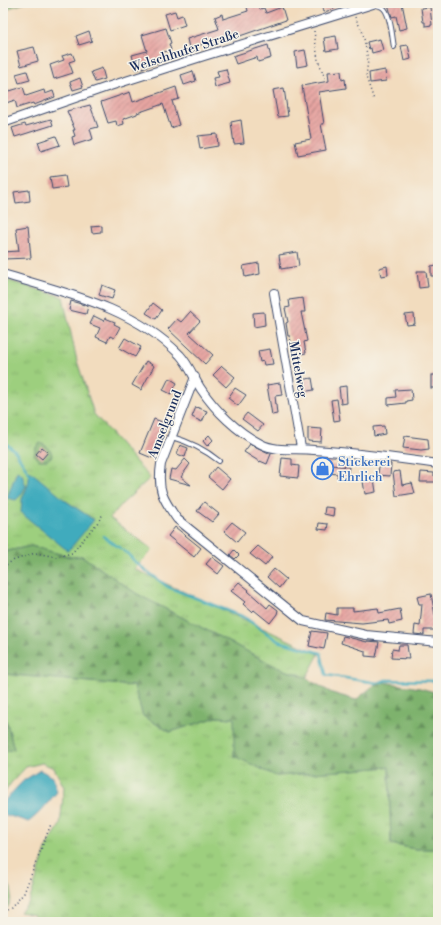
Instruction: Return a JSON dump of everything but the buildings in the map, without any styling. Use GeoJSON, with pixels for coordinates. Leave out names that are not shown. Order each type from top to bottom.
{"type":"FeatureCollection","features":[{"type":"Feature","properties":{"kind":"street","name":"Welschhufer Straße"},"geometry":{"type":"LineString","coordinates":[[3,123],[110,86],[375,3]]}},
{"type":"Feature","properties":{"kind":"street","name":"Amselgrund"},"geometry":{"type":"LineString","coordinates":[[3,274],[98,304],[129,318],[165,341],[182,357],[194,377],[161,464],[159,478],[161,491],[166,504],[177,519],[303,621],[366,635],[438,642]]}},
{"type":"Feature","properties":{"kind":"street","name":"Mittelweg"},"geometry":{"type":"LineString","coordinates":[[274,293],[301,448]]}},
{"type":"Feature","properties":{"kind":"street"},"geometry":{"type":"LineString","coordinates":[[194,377],[217,409],[245,434],[260,444],[269,447],[301,448],[366,454],[438,464]]}},
{"type":"Feature","properties":{"kind":"lane"},"geometry":{"type":"LineString","coordinates":[[375,3],[383,7],[386,11],[394,48]]}},
{"type":"Feature","properties":{"kind":"lane"},"geometry":{"type":"LineString","coordinates":[[172,437],[197,446],[219,461]]}},
{"type":"Feature","properties":{"kind":"path"},"geometry":{"type":"LineString","coordinates":[[3,10],[16,3]]}},
{"type":"Feature","properties":{"kind":"path"},"geometry":{"type":"LineString","coordinates":[[350,11],[358,21],[363,33],[368,60],[366,77],[374,100]]}},
{"type":"Feature","properties":{"kind":"path"},"geometry":{"type":"LineString","coordinates":[[312,22],[318,60],[325,78]]}},
{"type":"Feature","properties":{"kind":"path"},"geometry":{"type":"LineString","coordinates":[[3,567],[12,560],[35,553],[57,557],[72,554],[103,514]]}},
{"type":"Feature","properties":{"kind":"path"},"geometry":{"type":"LineString","coordinates":[[3,911],[10,909],[24,893],[51,824]]}},
{"type":"Feature","properties":{"kind":"green space"},"geometry":{"type":"Polygon","coordinates":[[[3,3],[25,3],[12,7],[3,13],[3,3]]]}},
{"type":"Feature","properties":{"kind":"green space"},"geometry":{"type":"Polygon","coordinates":[[[3,279],[63,297],[77,361],[94,414],[150,478],[122,504],[110,518],[153,550],[134,569],[319,654],[306,678],[299,674],[283,670],[137,594],[82,556],[71,557],[31,546],[3,552],[3,279]],[[28,485],[22,499],[94,520],[66,501],[28,485]]]}},
{"type":"Feature","properties":{"kind":"green space"},"geometry":{"type":"Polygon","coordinates":[[[40,443],[47,446],[51,451],[52,456],[47,460],[39,460],[34,455],[36,447],[40,443]]]}},
{"type":"Feature","properties":{"kind":"green space"},"geometry":{"type":"Polygon","coordinates":[[[31,546],[70,557],[82,556],[137,594],[283,670],[299,674],[332,693],[356,700],[373,686],[383,682],[420,688],[438,693],[438,849],[415,849],[391,844],[389,767],[276,776],[234,756],[234,718],[217,717],[170,732],[143,716],[134,686],[3,674],[3,552],[31,546]]]}},
{"type":"Feature","properties":{"kind":"green space"},"geometry":{"type":"Polygon","coordinates":[[[3,674],[134,686],[143,716],[170,732],[217,717],[234,718],[276,776],[389,767],[391,844],[415,849],[438,849],[438,922],[36,922],[34,915],[20,912],[29,902],[47,846],[60,825],[64,787],[54,768],[42,763],[26,767],[11,783],[3,795],[3,752],[14,749],[3,708],[3,674]]]}},
{"type":"Feature","properties":{"kind":"green space"},"geometry":{"type":"Polygon","coordinates":[[[3,708],[14,749],[3,752],[3,708]]]}},
{"type":"Feature","properties":{"kind":"green space"},"geometry":{"type":"Polygon","coordinates":[[[3,876],[11,888],[12,894],[8,907],[3,909],[3,876]]]}},
{"type":"Feature","properties":{"kind":"water"},"geometry":{"type":"Polygon","coordinates":[[[17,471],[22,474],[26,486],[16,500],[7,498],[17,471]]]}},
{"type":"Feature","properties":{"kind":"water"},"geometry":{"type":"Polygon","coordinates":[[[30,471],[66,501],[94,520],[68,551],[21,513],[22,499],[28,485],[30,471]]]}},
{"type":"Feature","properties":{"kind":"water"},"geometry":{"type":"Polygon","coordinates":[[[40,770],[53,777],[57,792],[41,811],[29,822],[3,814],[3,804],[5,800],[23,781],[40,770]]]}},
{"type":"Feature","properties":{"kind":"waterway"},"geometry":{"type":"LineString","coordinates":[[3,441],[15,451],[31,476]]}},
{"type":"Feature","properties":{"kind":"waterway"},"geometry":{"type":"LineString","coordinates":[[103,536],[127,553],[136,563],[168,587],[244,617],[278,641],[321,653],[326,675],[378,683],[386,680],[438,681]]}},
{"type":"Feature","properties":{"kind":"place","name":"Stickerei Ehrlich"},"geometry":{"type":"Point","coordinates":[323,468]}}]}
